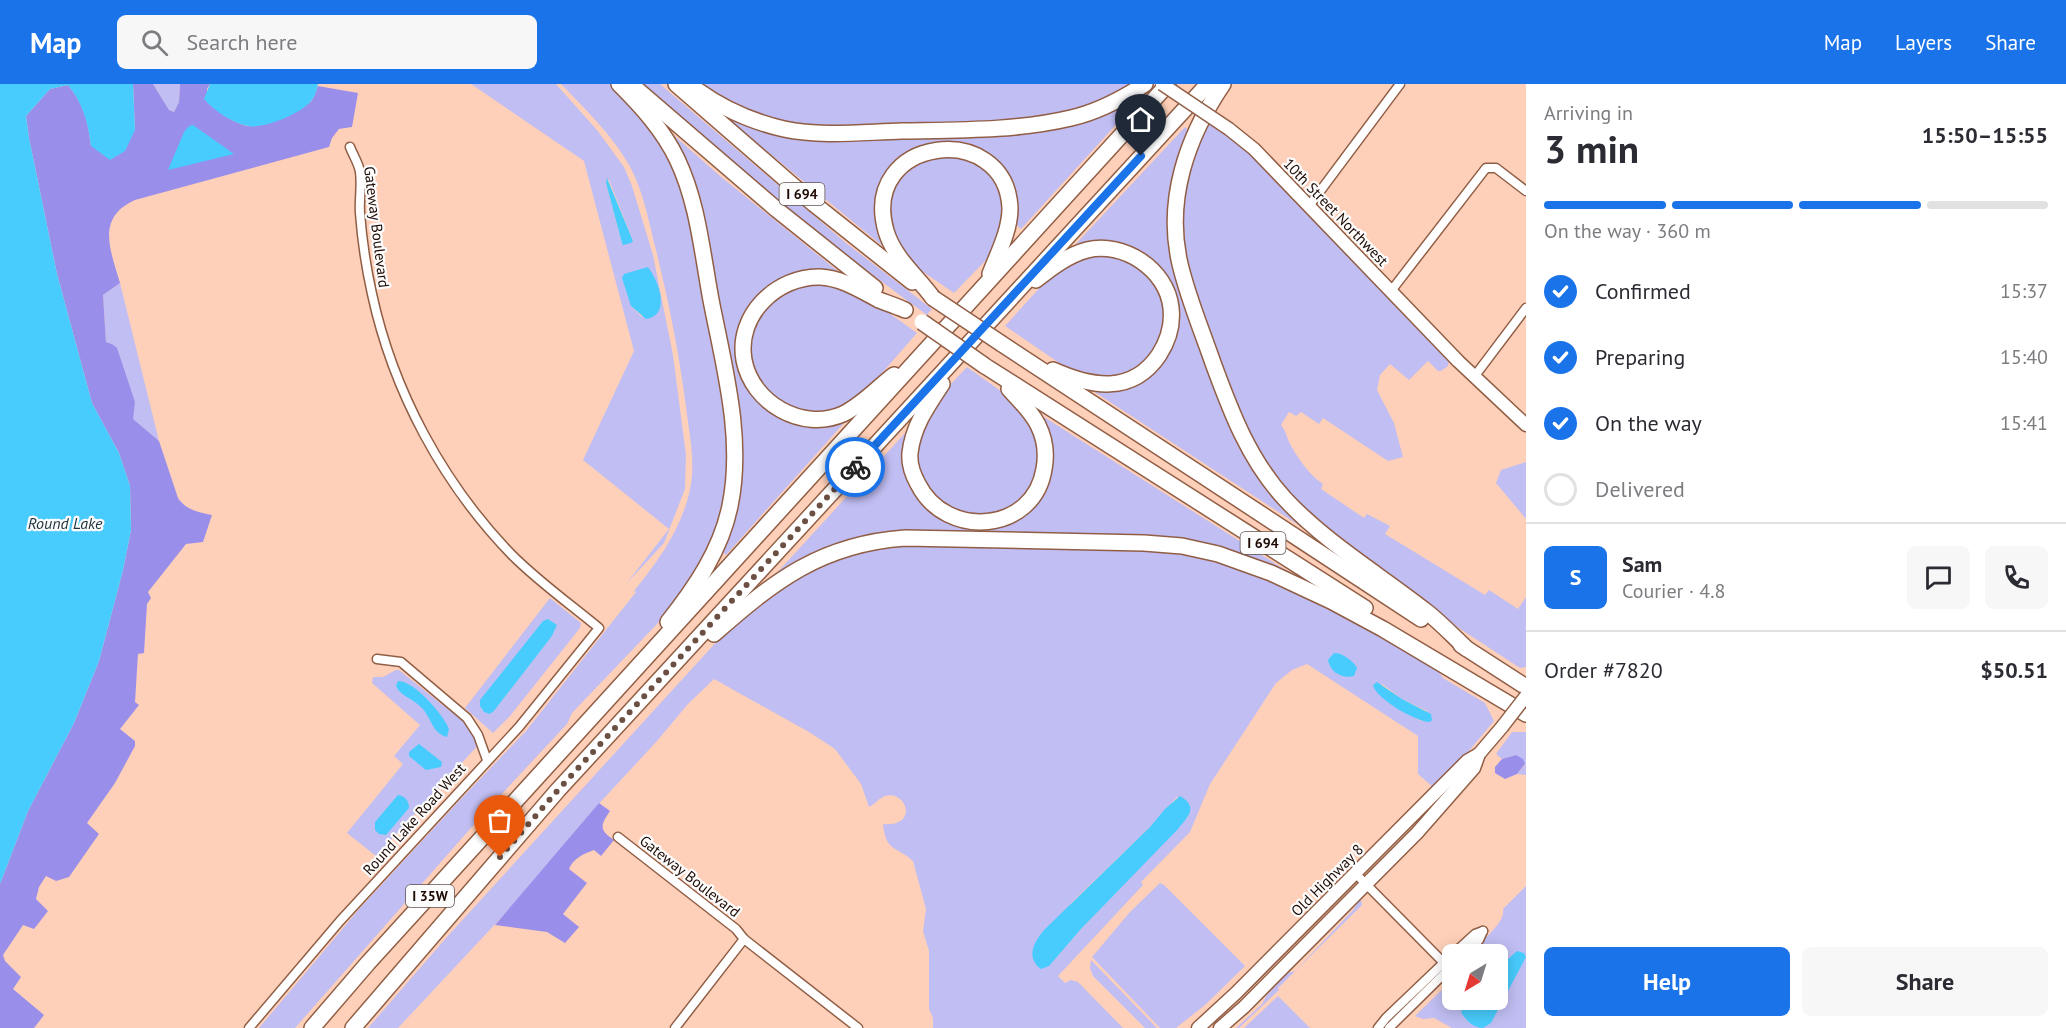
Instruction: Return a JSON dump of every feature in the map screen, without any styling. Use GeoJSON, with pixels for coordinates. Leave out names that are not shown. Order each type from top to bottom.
{"type":"FeatureCollection","features":[{"type":"Feature","properties":{"kind":"highway"},"geometry":{"type":"LineString","coordinates":[[549,765],[633,661],[667,624],[699,579],[722,532],[734,483],[733,424],[692,197],[682,169],[668,141],[638,103],[619,84]]}},
{"type":"Feature","properties":{"kind":"highway","name":"I 694"},"geometry":{"type":"LineString","coordinates":[[631,84],[790,221],[904,310],[991,371],[1526,713]]}},
{"type":"Feature","properties":{"kind":"highway","name":"I 694"},"geometry":{"type":"LineString","coordinates":[[676,84],[821,210],[933,298],[1526,687]]}},
{"type":"Feature","properties":{"kind":"highway"},"geometry":{"type":"LineString","coordinates":[[690,84],[722,105],[749,118],[786,129],[826,133],[1046,123],[1096,110],[1117,101],[1145,84]]}},
{"type":"Feature","properties":{"kind":"highway","name":"I 35W"},"geometry":{"type":"LineString","coordinates":[[312,1028],[368,963],[1168,84]]}},
{"type":"Feature","properties":{"kind":"highway","name":"I 35W"},"geometry":{"type":"LineString","coordinates":[[353,1028],[558,790],[1208,84]]}},
{"type":"Feature","properties":{"kind":"highway"},"geometry":{"type":"LineString","coordinates":[[1223,84],[1199,123],[1185,160],[1178,196],[1176,233],[1180,264],[1188,292],[1236,424],[1266,476],[1294,508],[1375,574],[1428,613],[1467,649]]}},
{"type":"Feature","properties":{"kind":"highway"},"geometry":{"type":"LineString","coordinates":[[933,298],[896,254],[886,230],[883,214],[885,196],[897,172],[915,156],[930,151],[946,149],[973,155],[995,171],[1004,186],[1010,208],[1008,225],[986,284]]}},
{"type":"Feature","properties":{"kind":"highway"},"geometry":{"type":"LineString","coordinates":[[991,320],[1052,268],[1069,257],[1090,250],[1110,249],[1135,257],[1156,274],[1164,288],[1171,308],[1169,336],[1155,361],[1138,376],[1111,385],[1089,383],[1024,358]]}},
{"type":"Feature","properties":{"kind":"highway"},"geometry":{"type":"LineString","coordinates":[[904,310],[851,285],[830,278],[811,277],[787,283],[761,302],[749,323],[744,345],[746,368],[757,389],[775,406],[795,416],[820,419],[850,410],[923,354]]}},
{"type":"Feature","properties":{"kind":"highway"},"geometry":{"type":"LineString","coordinates":[[970,342],[921,418],[910,456],[915,478],[926,497],[942,512],[957,519],[983,522],[1013,513],[1034,495],[1043,474],[1046,448],[1040,430],[1031,414],[991,371]]}},
{"type":"Feature","properties":{"kind":"highway"},"geometry":{"type":"LineString","coordinates":[[608,736],[712,635],[784,577],[825,555],[848,548],[905,538],[1131,542],[1182,546],[1218,554],[1271,573],[1331,601],[1526,713]]}},
{"type":"Feature","properties":{"kind":"street","name":"10th Street Northwest"},"geometry":{"type":"LineString","coordinates":[[1162,84],[1229,129],[1254,149],[1474,376],[1526,425]]}},
{"type":"Feature","properties":{"kind":"street"},"geometry":{"type":"LineString","coordinates":[[1309,206],[1400,84]]}},
{"type":"Feature","properties":{"kind":"street","name":"Gateway Boulevard"},"geometry":{"type":"LineString","coordinates":[[350,147],[360,171],[360,212],[372,294],[387,350],[412,410],[458,488],[494,535],[548,588],[599,628]]}},
{"type":"Feature","properties":{"kind":"street"},"geometry":{"type":"LineString","coordinates":[[1391,291],[1489,166],[1496,168],[1526,191]]}},
{"type":"Feature","properties":{"kind":"street"},"geometry":{"type":"LineString","coordinates":[[1474,376],[1526,308]]}},
{"type":"Feature","properties":{"kind":"street","name":"10th Street Northwest"},"geometry":{"type":"LineString","coordinates":[[1474,376],[1480,386],[1526,436]]}},
{"type":"Feature","properties":{"kind":"street","name":"Round Lake Road West"},"geometry":{"type":"LineString","coordinates":[[249,1028],[340,921],[519,727],[599,628]]}},
{"type":"Feature","properties":{"kind":"street"},"geometry":{"type":"LineString","coordinates":[[377,659],[400,662],[467,717],[478,735],[487,760]]}},
{"type":"Feature","properties":{"kind":"street","name":"Old Highway 8"},"geometry":{"type":"LineString","coordinates":[[1198,1028],[1236,993],[1461,767],[1479,754],[1526,696]]}},
{"type":"Feature","properties":{"kind":"street","name":"Old Highway 8"},"geometry":{"type":"LineString","coordinates":[[1220,1028],[1367,885],[1458,788],[1474,768],[1479,754]]}},
{"type":"Feature","properties":{"kind":"street","name":"Gateway Boulevard"},"geometry":{"type":"LineString","coordinates":[[618,837],[858,1028]]}},
{"type":"Feature","properties":{"kind":"street"},"geometry":{"type":"LineString","coordinates":[[1356,873],[1442,960]]}},
{"type":"Feature","properties":{"kind":"street"},"geometry":{"type":"LineString","coordinates":[[1464,944],[1475,933],[1483,931],[1475,944]]}},
{"type":"Feature","properties":{"kind":"street"},"geometry":{"type":"LineString","coordinates":[[675,1028],[744,939]]}},
{"type":"Feature","properties":{"kind":"street"},"geometry":{"type":"LineString","coordinates":[[1378,1028],[1386,1018],[1442,971]]}},
{"type":"Feature","properties":{"kind":"street"},"geometry":{"type":"LineString","coordinates":[[1389,1028],[1442,972]]}},
{"type":"Feature","properties":{"kind":"shaded area"},"geometry":{"type":"Polygon","coordinates":[[[133,84],[153,84],[169,110],[174,112],[179,102],[180,84],[210,84],[207,89],[210,105],[232,120],[247,126],[272,121],[300,109],[312,100],[318,86],[358,93],[352,127],[339,129],[329,147],[135,200],[123,207],[110,226],[110,247],[120,283],[103,295],[106,342],[117,348],[135,402],[133,419],[159,441],[181,502],[193,510],[212,515],[203,542],[186,544],[148,592],[151,598],[147,604],[144,653],[138,654],[135,702],[139,705],[120,729],[135,741],[135,746],[115,783],[87,823],[99,834],[69,877],[56,881],[46,876],[39,887],[36,899],[48,911],[34,929],[23,925],[3,955],[5,961],[21,977],[13,989],[44,1015],[34,1028],[0,1028],[0,884],[28,811],[74,723],[99,661],[131,530],[130,486],[119,453],[92,403],[57,274],[26,116],[50,89],[68,85],[78,99],[84,114],[91,146],[135,131],[133,84]]]}},
{"type":"Feature","properties":{"kind":"shaded area"},"geometry":{"type":"Polygon","coordinates":[[[153,84],[180,84],[179,102],[174,112],[169,110],[153,84]]]}},
{"type":"Feature","properties":{"kind":"shaded area"},"geometry":{"type":"Polygon","coordinates":[[[471,84],[556,84],[597,130],[624,167],[632,186],[653,255],[673,355],[686,455],[685,489],[664,543],[626,584],[669,529],[583,460],[634,351],[584,161],[471,84]],[[609,180],[606,183],[622,243],[633,241],[609,180]],[[653,275],[631,306],[642,317],[661,301],[653,275]]]}},
{"type":"Feature","properties":{"kind":"shaded area"},"geometry":{"type":"Polygon","coordinates":[[[561,84],[614,84],[670,151],[690,201],[730,438],[728,493],[712,547],[679,601],[572,713],[567,724],[485,812],[295,1028],[259,1028],[360,908],[526,731],[636,592],[634,591],[670,541],[688,499],[692,455],[683,386],[669,306],[644,202],[632,170],[620,150],[596,120],[561,84]]]}},
{"type":"Feature","properties":{"kind":"shaded area"},"geometry":{"type":"Polygon","coordinates":[[[640,84],[660,84],[846,243],[932,309],[927,315],[853,260],[640,84]]]}},
{"type":"Feature","properties":{"kind":"shaded area"},"geometry":{"type":"Polygon","coordinates":[[[693,84],[1140,84],[1116,98],[1047,121],[873,130],[770,123],[693,84]]]}},
{"type":"Feature","properties":{"kind":"shaded area"},"geometry":{"type":"Polygon","coordinates":[[[1141,91],[1144,94],[1021,229],[1014,223],[1011,193],[960,148],[892,174],[885,248],[720,113],[770,130],[1022,131],[1141,91]]]}},
{"type":"Feature","properties":{"kind":"shaded area"},"geometry":{"type":"Polygon","coordinates":[[[1206,122],[1245,149],[1449,360],[1448,366],[1441,371],[1438,371],[1428,361],[1409,380],[1390,364],[1380,375],[1377,390],[1394,423],[1403,457],[1388,461],[1323,418],[1319,424],[1301,412],[1296,416],[1289,412],[1281,425],[1292,448],[1308,471],[1323,484],[1321,489],[1364,518],[1367,514],[1390,526],[1385,534],[1485,595],[1489,590],[1518,609],[1526,597],[1526,667],[1520,668],[1436,613],[1334,534],[1291,496],[1270,472],[1250,441],[1192,286],[1185,242],[1187,184],[1206,122]]]}},
{"type":"Feature","properties":{"kind":"shaded area"},"geometry":{"type":"Polygon","coordinates":[[[1185,127],[1192,133],[1173,231],[1235,427],[1326,543],[1090,389],[1134,382],[1175,321],[1142,257],[1078,249],[1074,246],[1185,127]]]}},
{"type":"Feature","properties":{"kind":"shaded area"},"geometry":{"type":"Polygon","coordinates":[[[668,130],[720,176],[844,276],[790,278],[741,339],[765,404],[840,419],[844,423],[726,555],[719,549],[724,536],[733,403],[668,130]]]}},
{"type":"Feature","properties":{"kind":"shaded area"},"geometry":{"type":"Polygon","coordinates":[[[946,155],[960,156],[984,168],[995,180],[1005,209],[992,254],[954,293],[913,265],[897,248],[888,209],[897,182],[904,173],[914,165],[946,155]]]}},
{"type":"Feature","properties":{"kind":"shaded area"},"geometry":{"type":"Polygon","coordinates":[[[1106,254],[1136,263],[1160,289],[1166,317],[1160,344],[1134,373],[1107,380],[1071,371],[1005,326],[1053,273],[1081,258],[1106,254]]]}},
{"type":"Feature","properties":{"kind":"shaded area"},"geometry":{"type":"Polygon","coordinates":[[[828,282],[868,298],[917,333],[862,396],[828,414],[789,410],[759,385],[748,348],[756,317],[787,288],[828,282]]]}},
{"type":"Feature","properties":{"kind":"shaded area"},"geometry":{"type":"Polygon","coordinates":[[[120,283],[159,441],[132,419],[135,402],[112,344],[106,342],[103,295],[120,283]]]}},
{"type":"Feature","properties":{"kind":"shaded area"},"geometry":{"type":"Polygon","coordinates":[[[967,367],[1015,401],[1040,441],[1038,478],[1022,500],[991,517],[962,515],[926,490],[916,463],[920,429],[948,387],[967,367]]]}},
{"type":"Feature","properties":{"kind":"shaded area"},"geometry":{"type":"Polygon","coordinates":[[[1044,417],[1287,571],[1285,574],[1210,548],[903,536],[774,576],[905,433],[911,438],[913,483],[973,526],[1037,495],[1041,420],[1044,417]]]}},
{"type":"Feature","properties":{"kind":"shaded area"},"geometry":{"type":"Polygon","coordinates":[[[1526,462],[1526,519],[1496,483],[1501,470],[1526,462]]]}},
{"type":"Feature","properties":{"kind":"shaded area"},"geometry":{"type":"Polygon","coordinates":[[[898,543],[1151,547],[1236,563],[1350,617],[1485,703],[1494,721],[1458,764],[1434,788],[1418,774],[1418,736],[1307,664],[1292,670],[1276,683],[1210,784],[1190,832],[1141,882],[1143,885],[1058,976],[1065,983],[1071,980],[1078,982],[1123,1028],[933,1028],[933,1018],[929,1009],[929,951],[923,931],[926,909],[913,861],[893,848],[884,833],[883,824],[902,820],[906,809],[904,803],[899,798],[885,796],[869,807],[861,784],[835,749],[714,679],[688,704],[595,808],[512,906],[398,1028],[368,1028],[446,938],[740,616],[818,564],[898,543]],[[1381,683],[1394,706],[1421,721],[1427,711],[1402,699],[1381,683]],[[1177,797],[1150,827],[1071,903],[1057,956],[1188,817],[1190,805],[1177,797]]]}},
{"type":"Feature","properties":{"kind":"shaded area"},"geometry":{"type":"Polygon","coordinates":[[[550,598],[581,623],[580,628],[510,716],[493,733],[465,708],[550,598]],[[548,619],[481,709],[490,714],[494,711],[552,636],[557,625],[548,619]]]}},
{"type":"Feature","properties":{"kind":"shaded area"},"geometry":{"type":"Polygon","coordinates":[[[399,670],[464,722],[482,741],[376,856],[347,833],[403,764],[394,756],[420,725],[372,683],[373,677],[383,677],[399,670]]]}},
{"type":"Feature","properties":{"kind":"shaded area"},"geometry":{"type":"Polygon","coordinates":[[[1512,732],[1526,732],[1526,775],[1517,774],[1525,765],[1516,755],[1502,759],[1496,754],[1512,732]]]}},
{"type":"Feature","properties":{"kind":"shaded area"},"geometry":{"type":"Polygon","coordinates":[[[1516,755],[1523,759],[1525,764],[1517,774],[1505,779],[1495,773],[1495,767],[1502,759],[1516,755]]]}},
{"type":"Feature","properties":{"kind":"shaded area"},"geometry":{"type":"Polygon","coordinates":[[[599,803],[610,811],[604,820],[603,827],[614,840],[601,856],[594,850],[576,859],[569,869],[587,883],[563,914],[579,927],[565,943],[547,932],[495,925],[599,803]]]}},
{"type":"Feature","properties":{"kind":"shaded area"},"geometry":{"type":"Polygon","coordinates":[[[1160,883],[1245,966],[1205,1005],[1176,1028],[1160,1028],[1092,957],[1130,912],[1160,883]]]}},
{"type":"Feature","properties":{"kind":"shaded area"},"geometry":{"type":"Polygon","coordinates":[[[1526,886],[1526,1028],[1452,1028],[1434,1018],[1423,1019],[1415,1016],[1442,990],[1442,1010],[1508,1010],[1508,944],[1479,944],[1496,926],[1503,915],[1503,909],[1526,886]]]}},
{"type":"Feature","properties":{"kind":"shaded area"},"geometry":{"type":"Polygon","coordinates":[[[1359,900],[1362,905],[1278,988],[1279,990],[1239,1028],[1236,1028],[1262,1004],[1266,996],[1288,973],[1295,971],[1354,909],[1359,900]]]}},
{"type":"Feature","properties":{"kind":"shaded area"},"geometry":{"type":"Polygon","coordinates":[[[1091,960],[1157,1028],[1145,1028],[1093,976],[1090,968],[1091,960]]]}},
{"type":"Feature","properties":{"kind":"shaded area"},"geometry":{"type":"Polygon","coordinates":[[[1278,996],[1310,1028],[1244,1028],[1278,996]]]}},
{"type":"Feature","properties":{"kind":"water","name":"Round Lake"},"geometry":{"type":"Polygon","coordinates":[[[0,84],[133,84],[135,130],[125,151],[110,160],[91,146],[84,114],[78,99],[68,85],[50,89],[26,116],[57,274],[92,403],[119,453],[130,486],[131,530],[99,661],[74,723],[28,811],[0,884],[0,84]]]}},
{"type":"Feature","properties":{"kind":"water"},"geometry":{"type":"Polygon","coordinates":[[[210,84],[318,84],[312,99],[299,111],[272,123],[248,126],[218,112],[204,99],[210,84]]]}},
{"type":"Feature","properties":{"kind":"water"},"geometry":{"type":"Polygon","coordinates":[[[193,125],[234,154],[168,170],[184,132],[193,125]]]}},
{"type":"Feature","properties":{"kind":"water"},"geometry":{"type":"Polygon","coordinates":[[[607,178],[633,241],[631,243],[623,245],[622,243],[606,183],[607,178]]]}},
{"type":"Feature","properties":{"kind":"water"},"geometry":{"type":"Polygon","coordinates":[[[648,267],[659,288],[661,304],[654,316],[646,319],[631,306],[622,278],[624,274],[648,267]]]}},
{"type":"Feature","properties":{"kind":"water"},"geometry":{"type":"Polygon","coordinates":[[[548,619],[557,625],[552,636],[494,711],[490,714],[484,712],[480,706],[480,700],[543,621],[548,619]]]}},
{"type":"Feature","properties":{"kind":"water"},"geometry":{"type":"Polygon","coordinates":[[[1334,653],[1344,656],[1353,663],[1357,668],[1354,676],[1341,675],[1331,668],[1328,660],[1334,653]]]}},
{"type":"Feature","properties":{"kind":"water"},"geometry":{"type":"Polygon","coordinates":[[[398,681],[412,686],[435,707],[449,729],[447,737],[435,729],[422,708],[398,689],[396,686],[398,681]]]}},
{"type":"Feature","properties":{"kind":"water"},"geometry":{"type":"Polygon","coordinates":[[[1377,682],[1402,699],[1431,714],[1432,720],[1430,722],[1415,718],[1388,702],[1375,690],[1373,685],[1377,682]]]}},
{"type":"Feature","properties":{"kind":"water"},"geometry":{"type":"Polygon","coordinates":[[[419,744],[442,762],[441,767],[426,770],[409,756],[409,752],[419,744]]]}},
{"type":"Feature","properties":{"kind":"water"},"geometry":{"type":"Polygon","coordinates":[[[398,795],[406,799],[409,808],[386,835],[379,834],[375,830],[375,822],[398,795]]]}},
{"type":"Feature","properties":{"kind":"water"},"geometry":{"type":"Polygon","coordinates":[[[1180,796],[1189,804],[1190,812],[1178,829],[1081,929],[1049,966],[1041,969],[1036,965],[1032,955],[1034,945],[1044,930],[1180,796]]]}},
{"type":"Feature","properties":{"kind":"water"},"geometry":{"type":"Polygon","coordinates":[[[1517,951],[1524,953],[1526,957],[1508,991],[1508,959],[1517,951]]]}},
{"type":"Feature","properties":{"kind":"water"},"geometry":{"type":"Polygon","coordinates":[[[1462,1010],[1498,1010],[1491,1023],[1483,1028],[1467,1021],[1461,1012],[1462,1010]]]}},
{"type":"Feature","properties":{"kind":"way so far"},"geometry":{"type":"LineString","coordinates":[[500,857],[558,790],[855,467]]}},
{"type":"Feature","properties":{"kind":"route"},"geometry":{"type":"LineString","coordinates":[[855,467],[1141,156]]}}]}
